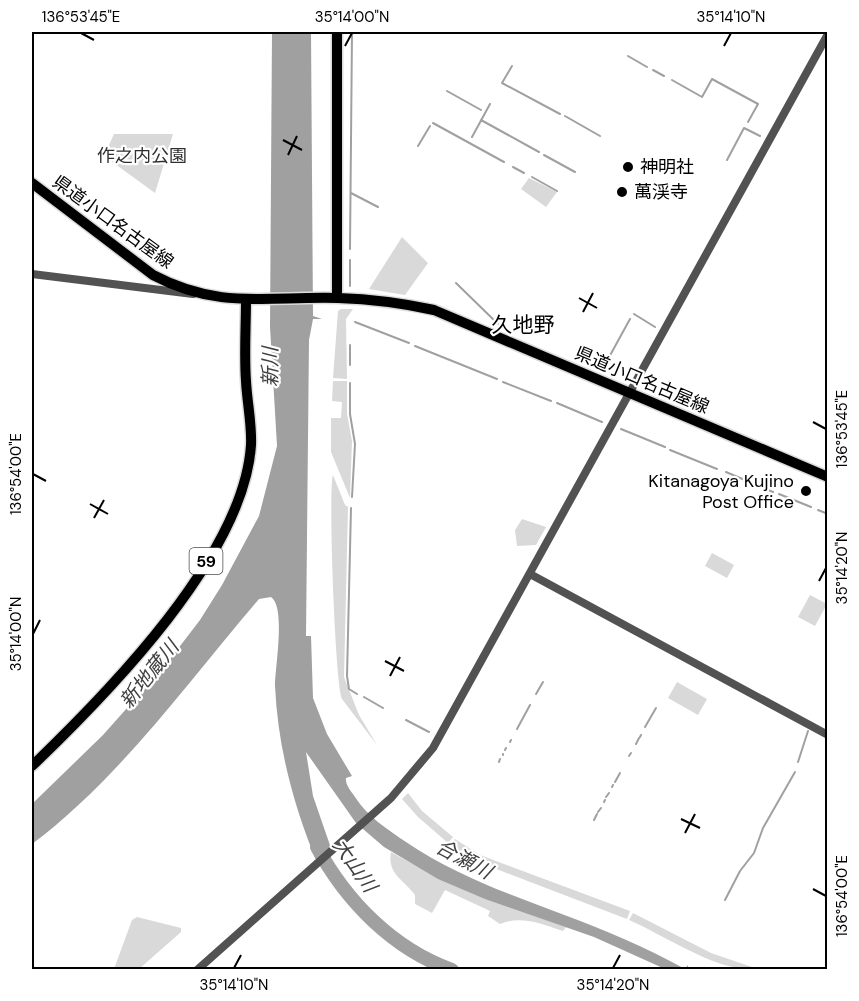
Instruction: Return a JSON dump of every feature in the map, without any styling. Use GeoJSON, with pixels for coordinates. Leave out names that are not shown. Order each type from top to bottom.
{"type":"FeatureCollection","features":[{"type":"Feature","properties":{"kind":"main road"},"geometry":{"type":"LineString","coordinates":[[333,298],[337,32]]}},
{"type":"Feature","properties":{"kind":"main road","name":"県道小口名古屋線"},"geometry":{"type":"LineString","coordinates":[[32,183],[153,274],[202,295],[250,300],[333,298],[402,303],[434,310],[828,477]]}},
{"type":"Feature","properties":{"kind":"main road","name":"59"},"geometry":{"type":"LineString","coordinates":[[32,766],[91,708],[174,612],[190,589],[233,511],[248,463],[251,444],[246,381],[250,300]]}},
{"type":"Feature","properties":{"kind":"street"},"geometry":{"type":"LineString","coordinates":[[197,969],[392,798],[433,748],[828,34]]}},
{"type":"Feature","properties":{"kind":"street"},"geometry":{"type":"LineString","coordinates":[[32,274],[202,295]]}},
{"type":"Feature","properties":{"kind":"street"},"geometry":{"type":"LineString","coordinates":[[530,574],[828,735]]}},
{"type":"Feature","properties":{"kind":"green space","name":"作之内公園"},"geometry":{"type":"Polygon","coordinates":[[[114,134],[173,134],[155,193],[104,156],[114,134]]]}},
{"type":"Feature","properties":{"kind":"green space"},"geometry":{"type":"Polygon","coordinates":[[[529,178],[557,192],[546,207],[521,189],[529,178]]]}},
{"type":"Feature","properties":{"kind":"green space"},"geometry":{"type":"Polygon","coordinates":[[[402,237],[428,263],[405,295],[369,289],[402,237]]]}},
{"type":"Feature","properties":{"kind":"green space"},"geometry":{"type":"Polygon","coordinates":[[[353,309],[346,319],[347,379],[333,378],[338,311],[353,309]]]}},
{"type":"Feature","properties":{"kind":"green space"},"geometry":{"type":"Polygon","coordinates":[[[333,381],[347,381],[347,414],[352,441],[350,498],[331,452],[331,418],[341,418],[342,402],[332,401],[333,381]]]}},
{"type":"Feature","properties":{"kind":"green space"},"geometry":{"type":"Polygon","coordinates":[[[333,475],[345,505],[348,507],[344,677],[359,715],[377,745],[342,699],[339,685],[332,546],[333,475]]]}},
{"type":"Feature","properties":{"kind":"green space"},"geometry":{"type":"Polygon","coordinates":[[[522,519],[546,527],[536,545],[517,546],[515,530],[522,519]]]}},
{"type":"Feature","properties":{"kind":"green space"},"geometry":{"type":"Polygon","coordinates":[[[712,553],[734,565],[727,578],[705,566],[712,553]]]}},
{"type":"Feature","properties":{"kind":"green space"},"geometry":{"type":"Polygon","coordinates":[[[810,595],[827,604],[815,626],[798,617],[810,595]]]}},
{"type":"Feature","properties":{"kind":"green space"},"geometry":{"type":"Polygon","coordinates":[[[677,682],[707,699],[698,715],[668,698],[677,682]]]}},
{"type":"Feature","properties":{"kind":"green space"},"geometry":{"type":"Polygon","coordinates":[[[408,793],[422,811],[453,837],[448,843],[418,817],[402,799],[408,793]]]}},
{"type":"Feature","properties":{"kind":"green space"},"geometry":{"type":"Polygon","coordinates":[[[455,839],[480,855],[630,911],[627,919],[483,864],[460,853],[450,845],[455,839]]]}},
{"type":"Feature","properties":{"kind":"green space"},"geometry":{"type":"Polygon","coordinates":[[[391,852],[455,884],[566,927],[563,931],[524,920],[500,924],[488,916],[490,911],[445,890],[432,913],[415,904],[415,895],[391,866],[391,852]]]}},
{"type":"Feature","properties":{"kind":"green space"},"geometry":{"type":"Polygon","coordinates":[[[633,913],[711,953],[752,967],[751,969],[737,968],[705,958],[629,920],[633,913]]]}},
{"type":"Feature","properties":{"kind":"green space"},"geometry":{"type":"Polygon","coordinates":[[[137,917],[181,928],[181,932],[139,969],[114,969],[132,920],[137,917]]]}},
{"type":"Feature","properties":{"kind":"shaded area"},"geometry":{"type":"Polygon","coordinates":[[[272,32],[311,32],[313,316],[322,319],[313,319],[309,340],[306,636],[311,636],[313,698],[327,734],[352,776],[346,778],[347,786],[366,811],[378,822],[431,858],[484,884],[632,942],[685,969],[665,969],[594,937],[485,899],[438,879],[384,847],[356,823],[306,752],[313,796],[333,854],[318,865],[295,799],[284,755],[275,686],[279,638],[278,612],[271,597],[259,599],[123,760],[64,818],[32,844],[32,804],[103,735],[167,663],[200,620],[222,585],[259,516],[277,446],[270,327],[272,32]]]}},
{"type":"Feature","properties":{"kind":"waterway"},"geometry":{"type":"LineString","coordinates":[[350,249],[352,32]]}},
{"type":"Feature","properties":{"kind":"waterway"},"geometry":{"type":"LineString","coordinates":[[628,56],[647,67]]}},
{"type":"Feature","properties":{"kind":"waterway"},"geometry":{"type":"LineString","coordinates":[[512,66],[502,83],[560,114]]}},
{"type":"Feature","properties":{"kind":"waterway"},"geometry":{"type":"LineString","coordinates":[[653,70],[664,76]]}},
{"type":"Feature","properties":{"kind":"waterway"},"geometry":{"type":"LineString","coordinates":[[672,80],[702,97],[712,79],[758,104],[748,122]]}},
{"type":"Feature","properties":{"kind":"waterway"},"geometry":{"type":"LineString","coordinates":[[447,91],[481,110]]}},
{"type":"Feature","properties":{"kind":"waterway"},"geometry":{"type":"LineString","coordinates":[[472,137],[490,104]]}},
{"type":"Feature","properties":{"kind":"waterway"},"geometry":{"type":"LineString","coordinates":[[565,116],[600,136]]}},
{"type":"Feature","properties":{"kind":"waterway"},"geometry":{"type":"LineString","coordinates":[[481,120],[539,152]]}},
{"type":"Feature","properties":{"kind":"waterway"},"geometry":{"type":"LineString","coordinates":[[433,123],[504,162]]}},
{"type":"Feature","properties":{"kind":"waterway"},"geometry":{"type":"LineString","coordinates":[[418,146],[430,126]]}},
{"type":"Feature","properties":{"kind":"waterway"},"geometry":{"type":"LineString","coordinates":[[727,160],[744,128],[760,136]]}},
{"type":"Feature","properties":{"kind":"waterway"},"geometry":{"type":"LineString","coordinates":[[544,155],[575,172]]}},
{"type":"Feature","properties":{"kind":"waterway"},"geometry":{"type":"LineString","coordinates":[[513,167],[524,173]]}},
{"type":"Feature","properties":{"kind":"waterway"},"geometry":{"type":"LineString","coordinates":[[532,177],[557,191]]}},
{"type":"Feature","properties":{"kind":"waterway"},"geometry":{"type":"LineString","coordinates":[[351,193],[378,207]]}},
{"type":"Feature","properties":{"kind":"waterway"},"geometry":{"type":"LineString","coordinates":[[350,260],[350,286]]}},
{"type":"Feature","properties":{"kind":"waterway"},"geometry":{"type":"LineString","coordinates":[[456,283],[498,324]]}},
{"type":"Feature","properties":{"kind":"waterway"},"geometry":{"type":"LineString","coordinates":[[634,314],[655,327]]}},
{"type":"Feature","properties":{"kind":"waterway"},"geometry":{"type":"LineString","coordinates":[[602,370],[630,319]]}},
{"type":"Feature","properties":{"kind":"waterway"},"geometry":{"type":"LineString","coordinates":[[355,322],[409,343]]}},
{"type":"Feature","properties":{"kind":"waterway"},"geometry":{"type":"LineString","coordinates":[[350,345],[350,365]]}},
{"type":"Feature","properties":{"kind":"waterway"},"geometry":{"type":"LineString","coordinates":[[415,346],[497,379]]}},
{"type":"Feature","properties":{"kind":"waterway"},"geometry":{"type":"LineString","coordinates":[[503,382],[551,401]]}},
{"type":"Feature","properties":{"kind":"waterway"},"geometry":{"type":"LineString","coordinates":[[350,383],[350,414],[355,444],[352,497]]}},
{"type":"Feature","properties":{"kind":"waterway"},"geometry":{"type":"LineString","coordinates":[[557,403],[602,422]]}},
{"type":"Feature","properties":{"kind":"waterway"},"geometry":{"type":"LineString","coordinates":[[621,429],[665,447]]}},
{"type":"Feature","properties":{"kind":"waterway"},"geometry":{"type":"LineString","coordinates":[[670,450],[717,469]]}},
{"type":"Feature","properties":{"kind":"waterway"},"geometry":{"type":"LineString","coordinates":[[726,472],[773,492]]}},
{"type":"Feature","properties":{"kind":"waterway"},"geometry":{"type":"LineString","coordinates":[[779,494],[811,507]]}},
{"type":"Feature","properties":{"kind":"waterway"},"geometry":{"type":"LineString","coordinates":[[351,508],[347,676],[349,689],[357,694]]}},
{"type":"Feature","properties":{"kind":"waterway"},"geometry":{"type":"LineString","coordinates":[[818,510],[828,514]]}},
{"type":"Feature","properties":{"kind":"waterway"},"geometry":{"type":"LineString","coordinates":[[536,694],[543,682]]}},
{"type":"Feature","properties":{"kind":"waterway"},"geometry":{"type":"LineString","coordinates":[[364,697],[383,708]]}},
{"type":"Feature","properties":{"kind":"waterway"},"geometry":{"type":"LineString","coordinates":[[517,729],[530,705]]}},
{"type":"Feature","properties":{"kind":"waterway"},"geometry":{"type":"LineString","coordinates":[[645,727],[656,708]]}},
{"type":"Feature","properties":{"kind":"waterway"},"geometry":{"type":"LineString","coordinates":[[406,720],[429,732]]}},
{"type":"Feature","properties":{"kind":"waterway"},"geometry":{"type":"LineString","coordinates":[[798,762],[808,731]]}},
{"type":"Feature","properties":{"kind":"waterway"},"geometry":{"type":"LineString","coordinates":[[636,744],[639,738]]}},
{"type":"Feature","properties":{"kind":"waterway"},"geometry":{"type":"LineString","coordinates":[[725,900],[740,871],[754,853],[763,828],[795,772]]}},
{"type":"Feature","properties":{"kind":"waterway"},"geometry":{"type":"LineString","coordinates":[[615,782],[620,773]]}},
{"type":"Feature","properties":{"kind":"waterway"},"geometry":{"type":"LineString","coordinates":[[606,797],[609,793]]}},
{"type":"Feature","properties":{"kind":"waterway"},"geometry":{"type":"LineString","coordinates":[[598,812],[601,808]]}},
{"type":"Feature","properties":{"kind":"waterway"},"geometry":{"type":"LineString","coordinates":[[594,820],[597,814]]}},
{"type":"Feature","properties":{"kind":"waterway","name":"大山川"},"geometry":{"type":"LineString","coordinates":[[317,847],[342,886],[373,921],[410,950],[452,970]]}},
{"type":"Feature","properties":{"kind":"place","name":"神明社"},"geometry":{"type":"Point","coordinates":[628,167]}},
{"type":"Feature","properties":{"kind":"place","name":"萬渓寺"},"geometry":{"type":"Point","coordinates":[622,192]}},
{"type":"Feature","properties":{"kind":"place","name":"Kitanagoya Kujino Post Office"},"geometry":{"type":"Point","coordinates":[806,491]}},
{"type":"Feature","properties":{"kind":"district","name":"久地野"},"geometry":{"type":"Point","coordinates":[523,325]}},
{"type":"Feature","properties":{"kind":"water label","name":"新川"},"geometry":{"type":"Point","coordinates":[270,367]}},
{"type":"Feature","properties":{"kind":"water label","name":"新地蔵川"},"geometry":{"type":"Point","coordinates":[149,674]}},
{"type":"Feature","properties":{"kind":"water label","name":"合瀬川"},"geometry":{"type":"Point","coordinates":[464,859]}}]}
